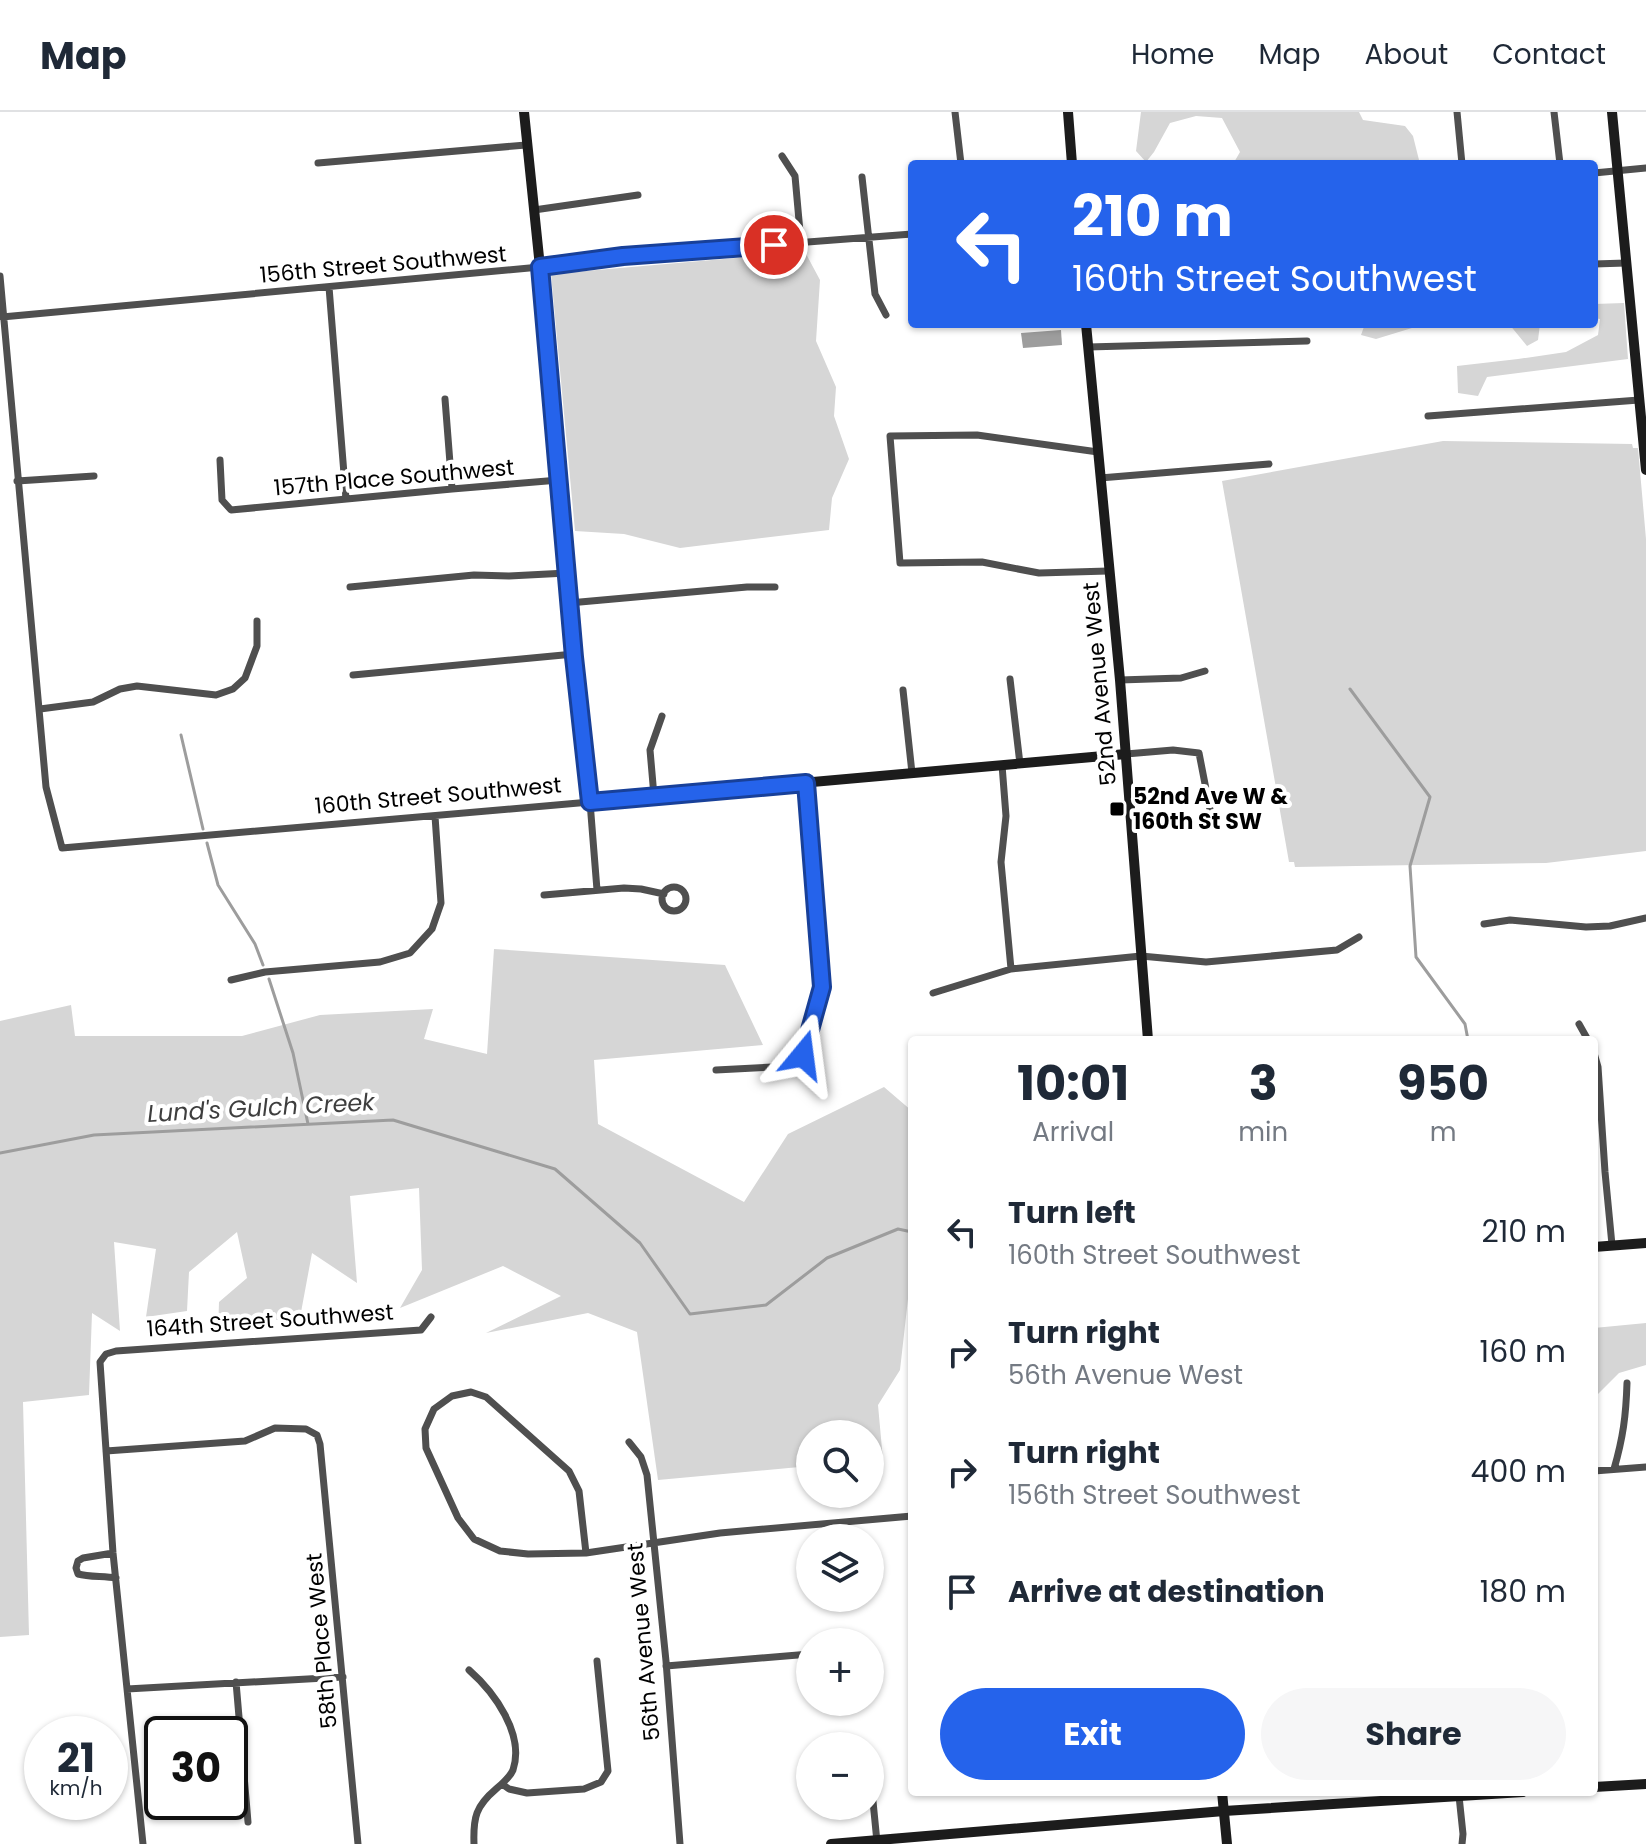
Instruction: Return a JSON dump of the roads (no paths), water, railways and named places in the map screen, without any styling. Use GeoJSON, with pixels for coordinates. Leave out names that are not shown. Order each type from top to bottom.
{"type":"FeatureCollection","features":[{"type":"Feature","properties":{"kind":"street"},"geometry":{"type":"LineString","coordinates":[[524,112],[597,890]]}},
{"type":"Feature","properties":{"kind":"street"},"geometry":{"type":"LineString","coordinates":[[955,112],[961,160]]}},
{"type":"Feature","properties":{"kind":"street"},"geometry":{"type":"LineString","coordinates":[[1068,112],[1072,160]]}},
{"type":"Feature","properties":{"kind":"street"},"geometry":{"type":"LineString","coordinates":[[1457,112],[1462,160]]}},
{"type":"Feature","properties":{"kind":"street"},"geometry":{"type":"LineString","coordinates":[[1554,112],[1560,160]]}},
{"type":"Feature","properties":{"kind":"street"},"geometry":{"type":"LineString","coordinates":[[1612,112],[1646,470]]}},
{"type":"Feature","properties":{"kind":"street"},"geometry":{"type":"LineString","coordinates":[[318,163],[526,145]]}},
{"type":"Feature","properties":{"kind":"street"},"geometry":{"type":"LineString","coordinates":[[782,156],[795,176],[801,243]]}},
{"type":"Feature","properties":{"kind":"street"},"geometry":{"type":"LineString","coordinates":[[1598,172],[1646,168]]}},
{"type":"Feature","properties":{"kind":"street"},"geometry":{"type":"LineString","coordinates":[[862,177],[875,294],[886,315]]}},
{"type":"Feature","properties":{"kind":"street"},"geometry":{"type":"LineString","coordinates":[[534,210],[638,195]]}},
{"type":"Feature","properties":{"kind":"street","name":"156th Street Southwest"},"geometry":{"type":"LineString","coordinates":[[2,317],[540,267],[623,256],[908,234]]}},
{"type":"Feature","properties":{"kind":"street"},"geometry":{"type":"LineString","coordinates":[[1598,264],[1626,263]]}},
{"type":"Feature","properties":{"kind":"street"},"geometry":{"type":"LineString","coordinates":[[0,276],[40,709],[93,702],[120,689],[137,686],[216,695],[233,689],[245,678],[257,646],[257,621]]}},
{"type":"Feature","properties":{"kind":"street"},"geometry":{"type":"LineString","coordinates":[[329,287],[346,499]]}},
{"type":"Feature","properties":{"kind":"street","name":"52nd Avenue West"},"geometry":{"type":"LineString","coordinates":[[1086,328],[1120,680],[1148,1036]]}},
{"type":"Feature","properties":{"kind":"street"},"geometry":{"type":"LineString","coordinates":[[1088,347],[1307,341]]}},
{"type":"Feature","properties":{"kind":"street"},"geometry":{"type":"LineString","coordinates":[[445,399],[452,489]]}},
{"type":"Feature","properties":{"kind":"street"},"geometry":{"type":"LineString","coordinates":[[1428,416],[1639,400]]}},
{"type":"Feature","properties":{"kind":"street"},"geometry":{"type":"LineString","coordinates":[[1098,452],[977,435],[890,436],[900,563],[982,562],[1039,573],[1108,571]]}},
{"type":"Feature","properties":{"kind":"street","name":"157th Place Southwest"},"geometry":{"type":"LineString","coordinates":[[220,460],[222,500],[231,510],[559,480]]}},
{"type":"Feature","properties":{"kind":"street"},"geometry":{"type":"LineString","coordinates":[[1100,478],[1269,464]]}},
{"type":"Feature","properties":{"kind":"street"},"geometry":{"type":"LineString","coordinates":[[17,481],[94,476]]}},
{"type":"Feature","properties":{"kind":"street"},"geometry":{"type":"LineString","coordinates":[[350,587],[474,575],[567,573]]}},
{"type":"Feature","properties":{"kind":"street"},"geometry":{"type":"LineString","coordinates":[[569,603],[775,587]]}},
{"type":"Feature","properties":{"kind":"street"},"geometry":{"type":"LineString","coordinates":[[353,675],[574,654]]}},
{"type":"Feature","properties":{"kind":"street"},"geometry":{"type":"LineString","coordinates":[[1120,680],[1181,678],[1205,671]]}},
{"type":"Feature","properties":{"kind":"street"},"geometry":{"type":"LineString","coordinates":[[1010,679],[1020,764]]}},
{"type":"Feature","properties":{"kind":"street"},"geometry":{"type":"LineString","coordinates":[[903,690],[912,773]]}},
{"type":"Feature","properties":{"kind":"street","name":"160th Street Southwest"},"geometry":{"type":"LineString","coordinates":[[40,709],[46,787],[62,848],[1173,750],[1199,753],[1213,825]]}},
{"type":"Feature","properties":{"kind":"street"},"geometry":{"type":"LineString","coordinates":[[654,796],[650,750],[662,716]]}},
{"type":"Feature","properties":{"kind":"street"},"geometry":{"type":"LineString","coordinates":[[1002,765],[1006,816],[1001,862],[1011,969]]}},
{"type":"Feature","properties":{"kind":"street"},"geometry":{"type":"LineString","coordinates":[[716,1070],[793,1066],[803,1055],[822,987],[806,783]]}},
{"type":"Feature","properties":{"kind":"street"},"geometry":{"type":"LineString","coordinates":[[231,980],[265,972],[380,962],[410,953],[432,929],[441,903],[435,816]]}},
{"type":"Feature","properties":{"kind":"street"},"geometry":{"type":"LineString","coordinates":[[544,895],[641,889],[664,894]]}},
{"type":"Feature","properties":{"kind":"street"},"geometry":{"type":"LineString","coordinates":[[1484,924],[1510,920],[1586,927],[1610,926],[1646,918]]}},
{"type":"Feature","properties":{"kind":"street"},"geometry":{"type":"LineString","coordinates":[[933,993],[1011,969],[1141,956],[1206,962],[1337,950],[1359,937]]}},
{"type":"Feature","properties":{"kind":"street"},"geometry":{"type":"LineString","coordinates":[[1579,1024],[1586,1036]]}},
{"type":"Feature","properties":{"kind":"street"},"geometry":{"type":"LineString","coordinates":[[1598,1067],[1612,1245]]}},
{"type":"Feature","properties":{"kind":"street"},"geometry":{"type":"LineString","coordinates":[[1598,1247],[1646,1243]]}},
{"type":"Feature","properties":{"kind":"street","name":"164th Street Southwest"},"geometry":{"type":"LineString","coordinates":[[106,1451],[100,1362],[106,1354],[421,1330],[431,1317]]}},
{"type":"Feature","properties":{"kind":"street"},"geometry":{"type":"LineString","coordinates":[[1614,1469],[1626,1417],[1627,1383]]}},
{"type":"Feature","properties":{"kind":"street"},"geometry":{"type":"LineString","coordinates":[[586,1553],[579,1491],[569,1471],[486,1397],[471,1392],[452,1396],[434,1409],[425,1429],[426,1448],[458,1518],[474,1539],[500,1551],[586,1553],[720,1533],[908,1516]]}},
{"type":"Feature","properties":{"kind":"street","name":"58th Place West"},"geometry":{"type":"LineString","coordinates":[[106,1451],[245,1441],[275,1428],[306,1429],[317,1435],[358,1844]]}},
{"type":"Feature","properties":{"kind":"street","name":"56th Avenue West"},"geometry":{"type":"LineString","coordinates":[[629,1442],[641,1457],[647,1475],[680,1844]]}},
{"type":"Feature","properties":{"kind":"street"},"geometry":{"type":"LineString","coordinates":[[106,1451],[113,1553],[143,1844]]}},
{"type":"Feature","properties":{"kind":"street"},"geometry":{"type":"LineString","coordinates":[[1598,1471],[1646,1467]]}},
{"type":"Feature","properties":{"kind":"street"},"geometry":{"type":"LineString","coordinates":[[113,1553],[83,1558],[76,1568],[82,1576],[116,1578]]}},
{"type":"Feature","properties":{"kind":"street"},"geometry":{"type":"LineString","coordinates":[[666,1666],[796,1655]]}},
{"type":"Feature","properties":{"kind":"street"},"geometry":{"type":"LineString","coordinates":[[502,1784],[527,1793],[584,1789],[601,1782],[608,1771],[597,1661]]}},
{"type":"Feature","properties":{"kind":"street"},"geometry":{"type":"LineString","coordinates":[[469,1670],[499,1704],[513,1734],[515,1748],[513,1771],[476,1811],[474,1844]]}},
{"type":"Feature","properties":{"kind":"street"},"geometry":{"type":"LineString","coordinates":[[127,1689],[343,1677]]}},
{"type":"Feature","properties":{"kind":"street"},"geometry":{"type":"LineString","coordinates":[[236,1682],[248,1822]]}},
{"type":"Feature","properties":{"kind":"street"},"geometry":{"type":"LineString","coordinates":[[1598,1787],[1646,1784]]}},
{"type":"Feature","properties":{"kind":"street"},"geometry":{"type":"LineString","coordinates":[[1222,1796],[1227,1844]]}},
{"type":"Feature","properties":{"kind":"street"},"geometry":{"type":"LineString","coordinates":[[831,1844],[1224,1811],[1459,1796],[1462,1844]]}},
{"type":"Feature","properties":{"kind":"street"},"geometry":{"type":"LineString","coordinates":[[875,1820],[877,1842]]}},
{"type":"Feature","properties":{"kind":"waterway","name":"Lund's Gulch Creek"},"geometry":{"type":"LineString","coordinates":[[1350,689],[1430,797],[1410,866],[1416,957],[1465,1024],[1467,1036]]}},
{"type":"Feature","properties":{"kind":"waterway"},"geometry":{"type":"LineString","coordinates":[[181,735],[203,829]]}},
{"type":"Feature","properties":{"kind":"waterway"},"geometry":{"type":"LineString","coordinates":[[207,843],[218,885],[255,944],[263,965]]}},
{"type":"Feature","properties":{"kind":"waterway"},"geometry":{"type":"LineString","coordinates":[[269,979],[293,1053],[308,1124]]}},
{"type":"Feature","properties":{"kind":"waterway","name":"Lund's Gulch Creek"},"geometry":{"type":"LineString","coordinates":[[0,1153],[94,1135],[393,1120],[555,1169],[640,1243],[690,1314],[766,1305],[827,1258],[898,1229],[908,1231]]}},
{"type":"Feature","properties":{"kind":"place","name":"52nd Ave W & 160th St SW"},"geometry":{"type":"Point","coordinates":[1117,809]}}]}
